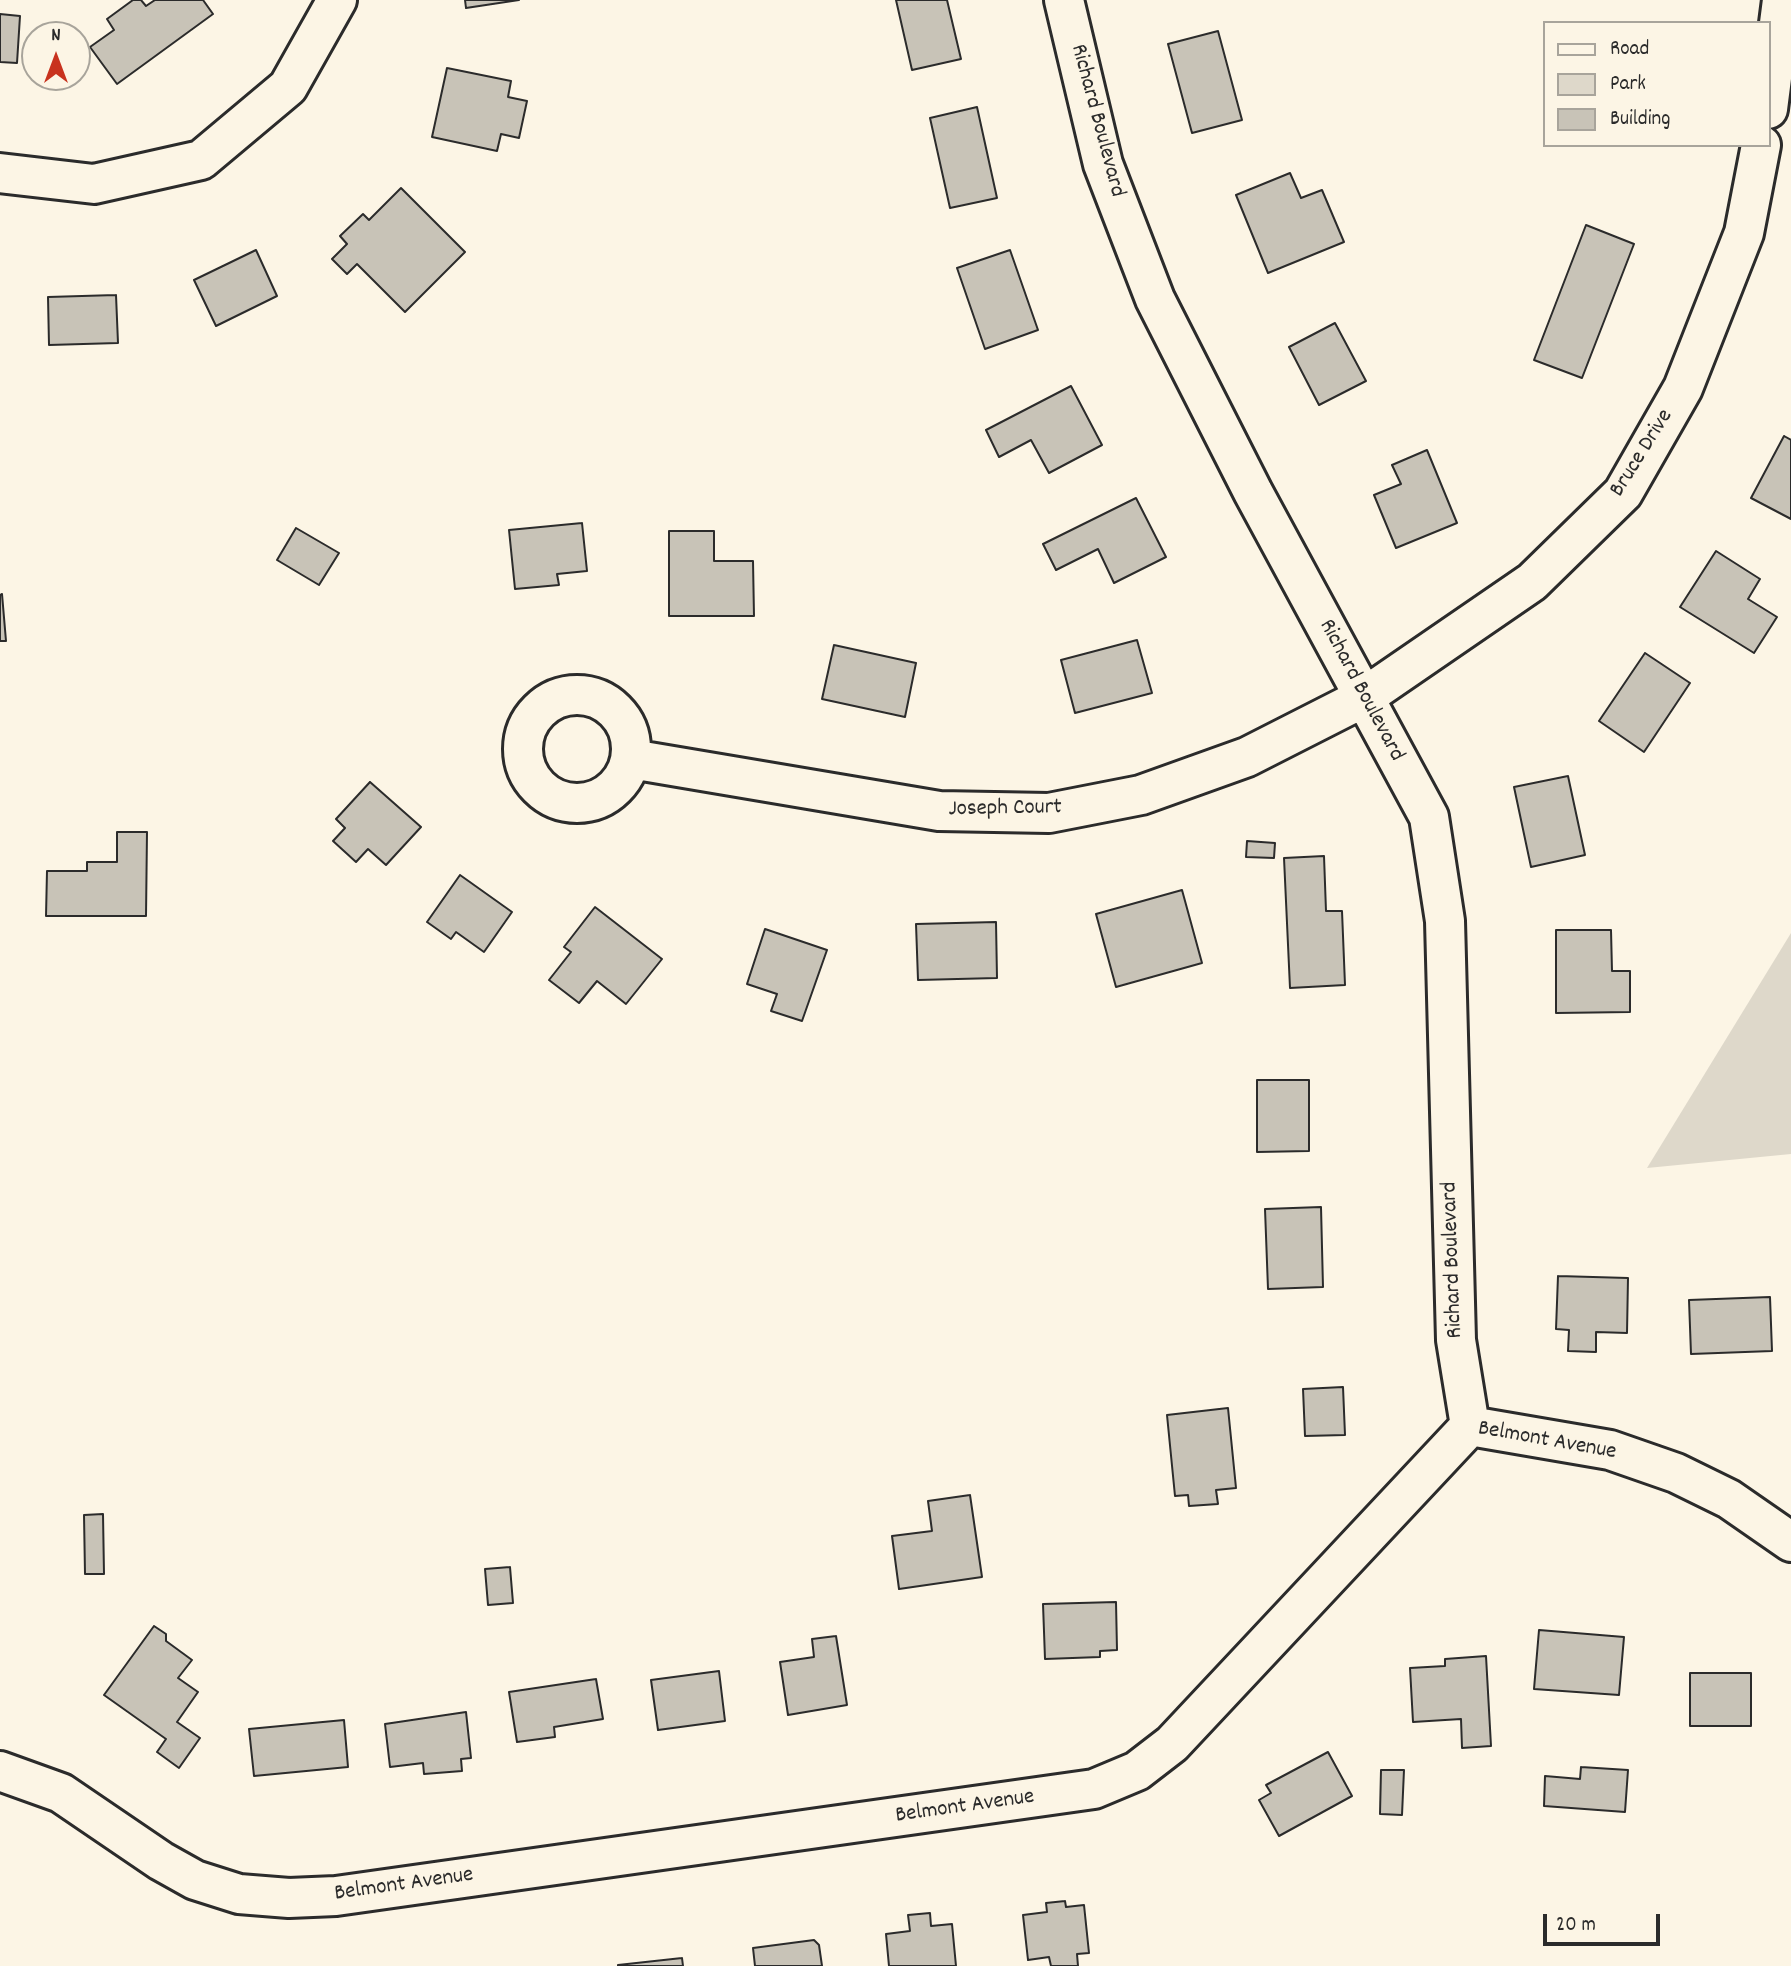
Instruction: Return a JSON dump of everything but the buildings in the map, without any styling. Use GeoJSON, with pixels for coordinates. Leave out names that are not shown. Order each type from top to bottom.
{"type":"FeatureCollection","features":[{"type":"Feature","properties":{"kind":"street"},"geometry":{"type":"LineString","coordinates":[[0,173],[94,184],[201,160],[288,87],[337,0]]}},
{"type":"Feature","properties":{"kind":"street","name":"Richard Boulevard"},"geometry":{"type":"LineString","coordinates":[[1064,0],[1103,163],[1155,299],[1363,698],[1429,817],[1445,921],[1456,1340],[1470,1426]]}},
{"type":"Feature","properties":{"kind":"street"},"geometry":{"type":"LineString","coordinates":[[1770,93],[1782,0]]}},
{"type":"Feature","properties":{"kind":"street","name":"Bruce Drive"},"geometry":{"type":"LineString","coordinates":[[1363,698],[1532,582],[1623,493],[1688,376],[1744,233],[1761,147]]}},
{"type":"Feature","properties":{"kind":"street","name":"Joseph Court"},"geometry":{"type":"LineString","coordinates":[[631,759],[939,811],[1048,813],[1141,795],[1235,761],[1363,698]]}},
{"type":"Feature","properties":{"kind":"street","name":"Belmont Avenue"},"geometry":{"type":"LineString","coordinates":[[0,1771],[61,1793],[161,1861],[195,1880],[239,1894],[289,1898],[336,1896],[1094,1789],[1138,1771],[1172,1744],[1470,1426],[1610,1450],[1676,1473],[1729,1499],[1791,1542]]}},
{"type":"Feature","properties":{"kind":"green space"},"geometry":{"type":"Polygon","coordinates":[[[1791,933],[1791,1154],[1647,1168],[1791,933]]]}}]}
